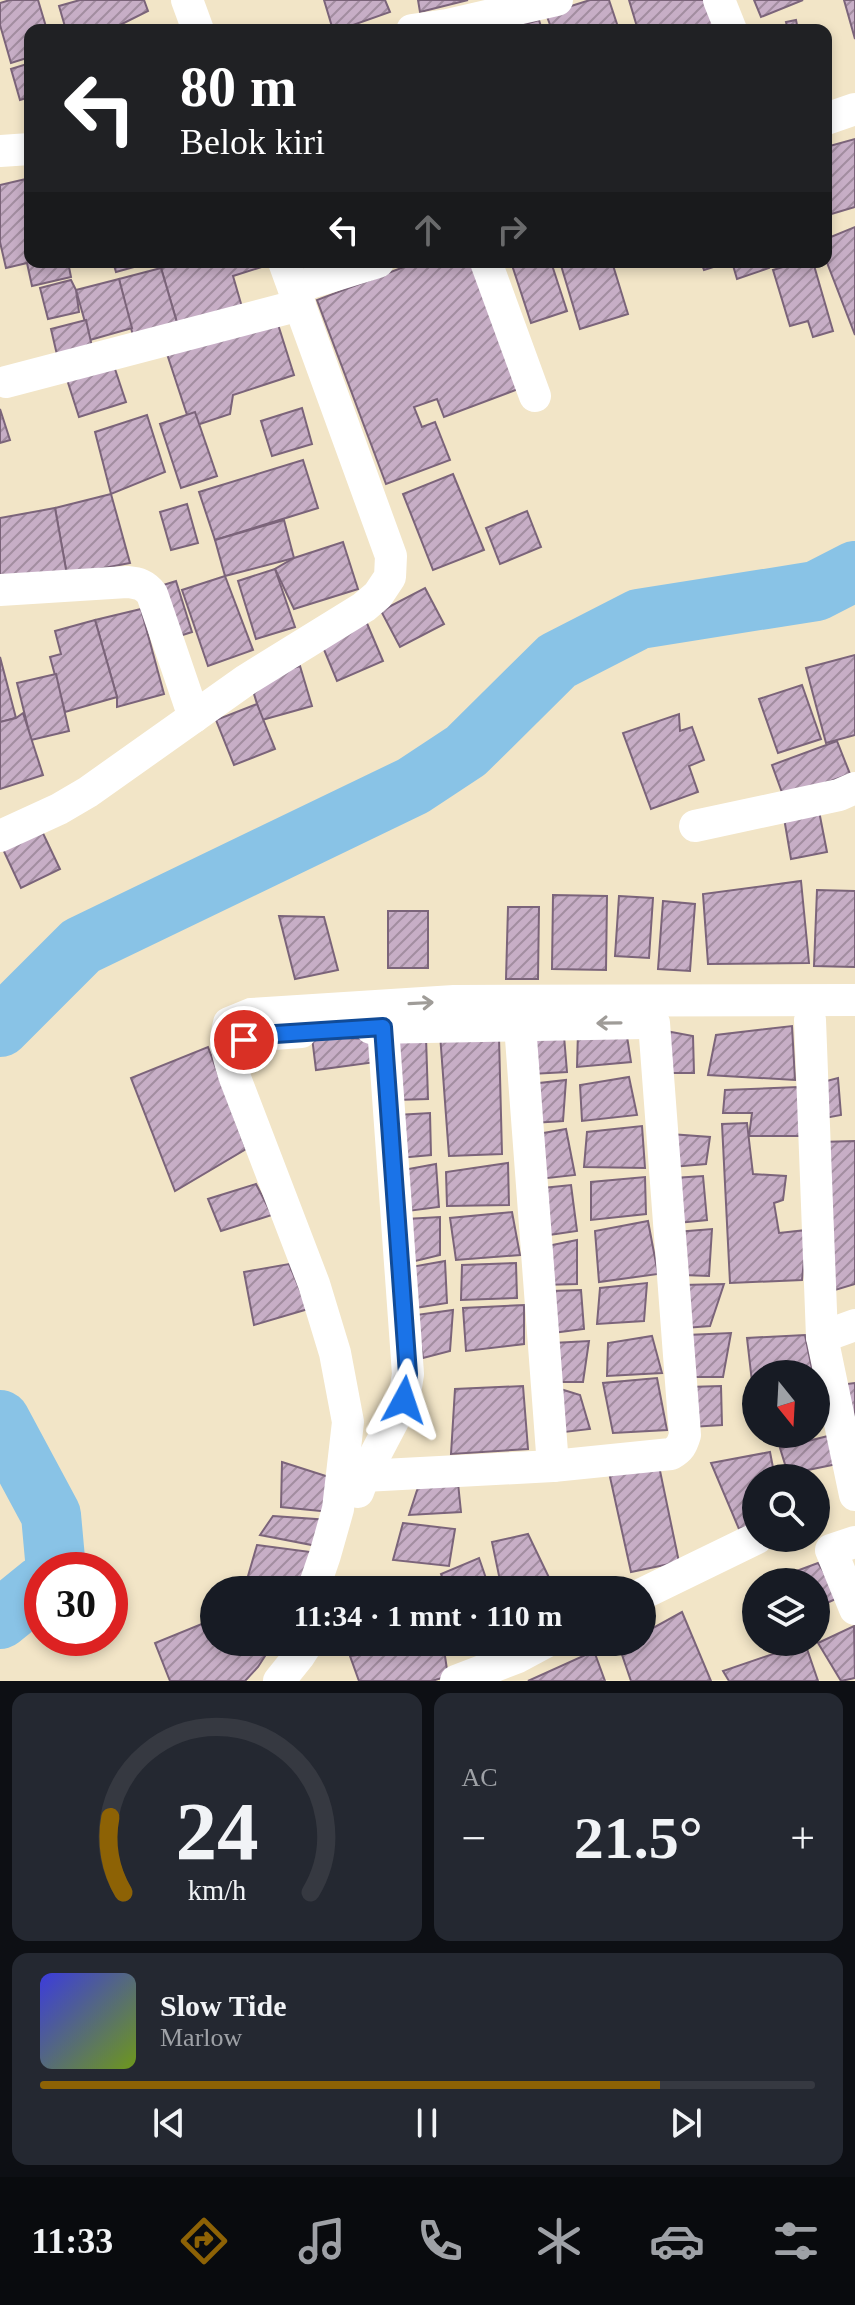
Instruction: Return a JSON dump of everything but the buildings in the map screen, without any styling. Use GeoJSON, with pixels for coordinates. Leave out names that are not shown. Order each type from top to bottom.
{"type":"FeatureCollection","features":[{"type":"Feature","properties":{"kind":"street"},"geometry":{"type":"LineString","coordinates":[[451,24],[557,0]]}},
{"type":"Feature","properties":{"kind":"street"},"geometry":{"type":"LineString","coordinates":[[719,0],[729,24]]}},
{"type":"Feature","properties":{"kind":"street"},"geometry":{"type":"LineString","coordinates":[[832,117],[855,109]]}},
{"type":"Feature","properties":{"kind":"street"},"geometry":{"type":"LineString","coordinates":[[0,151],[24,149]]}},
{"type":"Feature","properties":{"kind":"street"},"geometry":{"type":"LineString","coordinates":[[6,382],[293,285],[356,268]]}},
{"type":"Feature","properties":{"kind":"street"},"geometry":{"type":"LineString","coordinates":[[488,268],[535,396]]}},
{"type":"Feature","properties":{"kind":"street"},"geometry":{"type":"LineString","coordinates":[[0,836],[88,792],[246,680],[364,607],[378,595],[390,577],[391,556],[293,285]]}},
{"type":"Feature","properties":{"kind":"street"},"geometry":{"type":"LineString","coordinates":[[0,590],[127,582],[147,587],[194,717]]}},
{"type":"Feature","properties":{"kind":"street"},"geometry":{"type":"LineString","coordinates":[[695,826],[839,795],[855,788]]}},
{"type":"Feature","properties":{"kind":"street"},"geometry":{"type":"LineString","coordinates":[[318,1576],[338,1509],[348,1422],[335,1353],[314,1284],[235,1078],[226,1046],[229,1023],[251,1014],[454,1001],[855,1000]]}},
{"type":"Feature","properties":{"kind":"street"},"geometry":{"type":"LineString","coordinates":[[226,1046],[260,1035],[383,1027],[855,1019]]}},
{"type":"Feature","properties":{"kind":"street"},"geometry":{"type":"LineString","coordinates":[[810,1020],[822,1337],[854,1489]]}},
{"type":"Feature","properties":{"kind":"street"},"geometry":{"type":"LineString","coordinates":[[364,1476],[553,1466],[678,1451],[685,1435],[654,1023]]}},
{"type":"Feature","properties":{"kind":"street"},"geometry":{"type":"LineString","coordinates":[[520,1025],[553,1466]]}},
{"type":"Feature","properties":{"kind":"street"},"geometry":{"type":"LineString","coordinates":[[339,1576],[358,1492],[404,1400],[408,1374],[383,1027]]}},
{"type":"Feature","properties":{"kind":"street"},"geometry":{"type":"LineString","coordinates":[[822,1337],[855,1325]]}},
{"type":"Feature","properties":{"kind":"street"},"geometry":{"type":"LineString","coordinates":[[834,1543],[855,1609]]}},
{"type":"Feature","properties":{"kind":"street"},"geometry":{"type":"LineString","coordinates":[[656,1587],[742,1545]]}},
{"type":"Feature","properties":{"kind":"street"},"geometry":{"type":"LineString","coordinates":[[261,1681],[278,1656]]}},
{"type":"Feature","properties":{"kind":"street"},"geometry":{"type":"LineString","coordinates":[[279,1681],[299,1656]]}},
{"type":"Feature","properties":{"kind":"street"},"geometry":{"type":"LineString","coordinates":[[456,1681],[520,1656]]}},
{"type":"Feature","properties":{"kind":"waterway"},"geometry":{"type":"LineString","coordinates":[[0,1027],[81,946],[413,786],[466,751],[557,661],[639,619],[816,591],[855,571]]}},
{"type":"Feature","properties":{"kind":"waterway"},"geometry":{"type":"LineString","coordinates":[[0,1420],[51,1515],[54,1552]]}},
{"type":"Feature","properties":{"kind":"waterway"},"geometry":{"type":"LineString","coordinates":[[0,1619],[24,1600]]}},
{"type":"Feature","properties":{"kind":"route"},"geometry":{"type":"LineString","coordinates":[[244,1040],[260,1035],[383,1027],[408,1374],[404,1400]]}}]}
